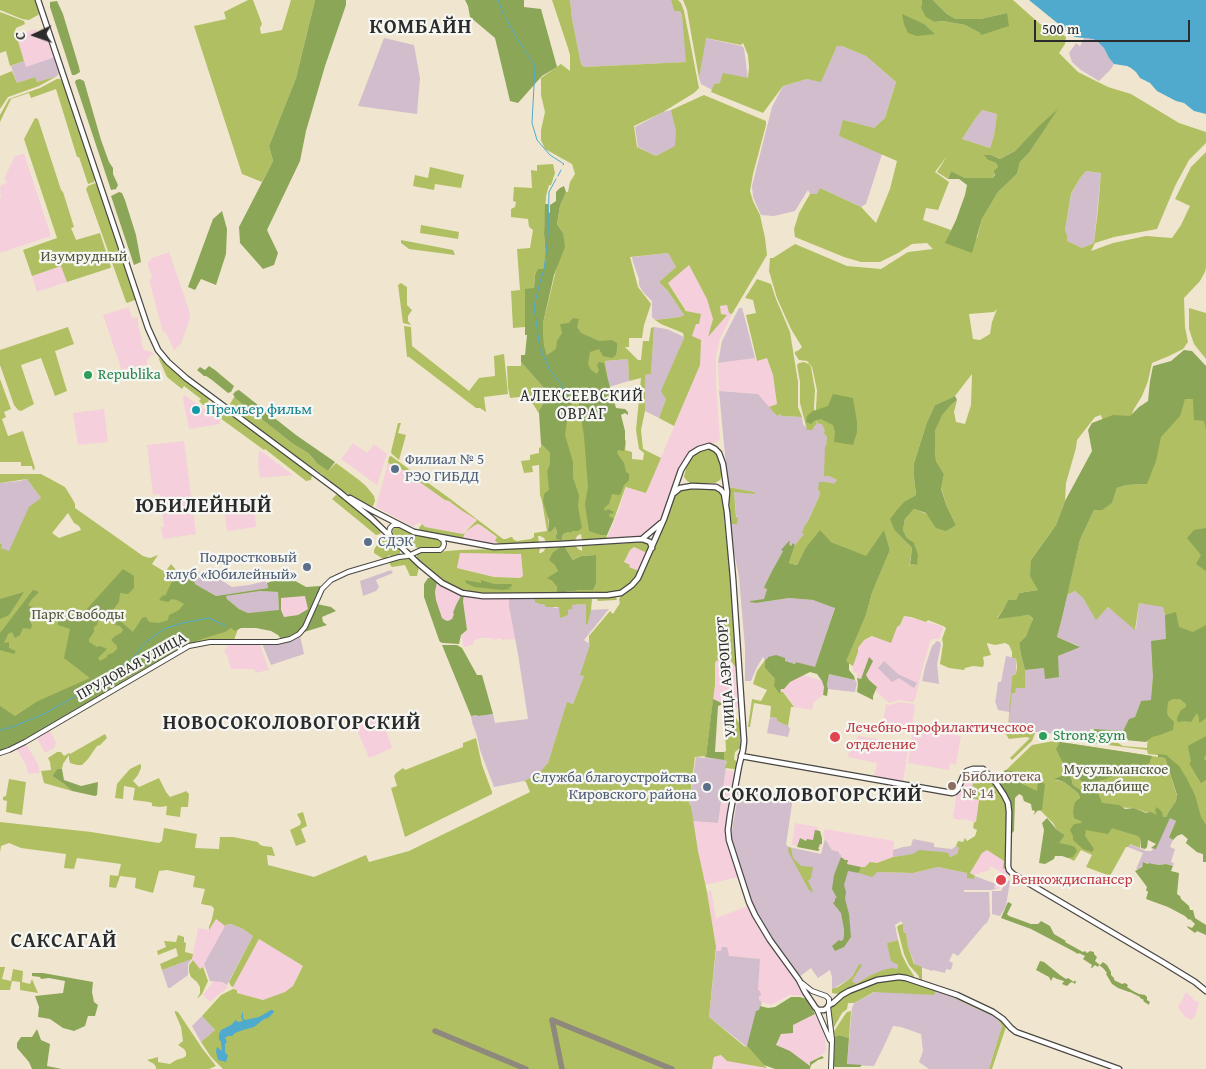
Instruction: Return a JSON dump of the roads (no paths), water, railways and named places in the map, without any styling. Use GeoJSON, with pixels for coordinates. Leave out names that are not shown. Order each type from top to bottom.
{"type":"FeatureCollection","features":[{"type":"Feature","properties":{"kind":"main road"},"geometry":{"type":"LineString","coordinates":[[38,0],[148,328],[158,350],[186,378],[338,490],[442,583],[467,594],[495,597],[608,595],[621,593],[638,578],[673,494],[677,489],[692,486],[716,487],[723,492],[726,504]]}},
{"type":"Feature","properties":{"kind":"main road","name":"УЛИЦА АЭРОПОРТ"},"geometry":{"type":"LineString","coordinates":[[673,494],[680,474],[691,454],[709,446],[717,451],[723,464],[726,485],[744,741],[728,825],[728,834],[749,902],[755,915],[816,1009],[832,1044]]}},
{"type":"Feature","properties":{"kind":"main road"},"geometry":{"type":"LineString","coordinates":[[338,490],[373,512],[399,525],[414,532],[438,537],[494,546],[642,539],[650,542],[652,548]]}},
{"type":"Feature","properties":{"kind":"main road"},"geometry":{"type":"LineString","coordinates":[[642,539],[662,522]]}},
{"type":"Feature","properties":{"kind":"main road"},"geometry":{"type":"LineString","coordinates":[[390,537],[390,528],[394,525],[399,525]]}},
{"type":"Feature","properties":{"kind":"main road","name":"ПРУДОВАЯ УЛИЦА"},"geometry":{"type":"LineString","coordinates":[[0,753],[25,742],[189,646],[210,642],[277,642],[290,639],[299,634],[305,627],[322,589],[332,580],[348,572],[410,555],[421,550],[439,550],[444,546],[444,541],[438,537]]}},
{"type":"Feature","properties":{"kind":"main road"},"geometry":{"type":"LineString","coordinates":[[399,557],[402,552],[401,547]]}},
{"type":"Feature","properties":{"kind":"main road"},"geometry":{"type":"LineString","coordinates":[[741,756],[954,792],[967,771],[976,768],[984,770],[1008,803],[1008,866],[1011,872],[1036,889],[1192,980],[1206,992]]}},
{"type":"Feature","properties":{"kind":"main road"},"geometry":{"type":"LineString","coordinates":[[816,1009],[826,1009],[848,991],[877,980],[893,977],[906,978],[957,995],[993,1012],[1016,1032],[1119,1069]]}},
{"type":"Feature","properties":{"kind":"main road","name":"УЛИЦА АЭРОПОРТ"},"geometry":{"type":"LineString","coordinates":[[798,980],[809,989],[826,996],[829,1001],[832,1044],[831,1069]]}},
{"type":"Feature","properties":{"kind":"water"},"geometry":{"type":"Polygon","coordinates":[[[1029,0],[1206,0],[1206,114],[1194,111],[1184,103],[1157,91],[1150,83],[1140,78],[1131,68],[1114,64],[1097,41],[1075,37],[1029,0]]]}},
{"type":"Feature","properties":{"kind":"water"},"geometry":{"type":"Polygon","coordinates":[[[271,1010],[274,1012],[254,1027],[225,1038],[227,1042],[225,1044],[225,1053],[228,1055],[226,1062],[218,1060],[217,1047],[222,1051],[219,1039],[221,1030],[236,1020],[238,1022],[243,1021],[241,1017],[243,1011],[243,1018],[245,1020],[259,1017],[271,1010]]]}},
{"type":"Feature","properties":{"kind":"waterway"},"geometry":{"type":"LineString","coordinates":[[498,0],[504,15]]}},
{"type":"Feature","properties":{"kind":"waterway"},"geometry":{"type":"LineString","coordinates":[[506,18],[535,66],[532,123],[537,140],[550,155],[563,165]]}},
{"type":"Feature","properties":{"kind":"waterway"},"geometry":{"type":"LineString","coordinates":[[558,176],[561,170]]}},
{"type":"Feature","properties":{"kind":"waterway"},"geometry":{"type":"LineString","coordinates":[[556,179],[549,192],[548,236],[544,270],[534,307],[540,349],[550,370],[570,401]]}},
{"type":"Feature","properties":{"kind":"waterway"},"geometry":{"type":"LineString","coordinates":[[0,730],[44,714],[83,692],[132,659],[146,642],[164,629],[182,623],[209,618],[226,626]]}},
{"type":"Feature","properties":{"kind":"place","name":"Republika"},"geometry":{"type":"Point","coordinates":[88,375]}},
{"type":"Feature","properties":{"kind":"place","name":"Премьер фильм"},"geometry":{"type":"Point","coordinates":[196,410]}},
{"type":"Feature","properties":{"kind":"place","name":"Филиал № 5 РЭО ГИБДД"},"geometry":{"type":"Point","coordinates":[395,469]}},
{"type":"Feature","properties":{"kind":"place","name":"СДЭК"},"geometry":{"type":"Point","coordinates":[368,542]}},
{"type":"Feature","properties":{"kind":"place","name":"Подростковый клуб «Юбилейный»"},"geometry":{"type":"Point","coordinates":[307,567]}},
{"type":"Feature","properties":{"kind":"place","name":"Strong gym"},"geometry":{"type":"Point","coordinates":[1043,736]}},
{"type":"Feature","properties":{"kind":"place","name":"Лечебно-профилактическое отделение"},"geometry":{"type":"Point","coordinates":[835,737]}},
{"type":"Feature","properties":{"kind":"place","name":"Библиотека № 14"},"geometry":{"type":"Point","coordinates":[952,786]}},
{"type":"Feature","properties":{"kind":"place","name":"Служба благоустройства Кировского района"},"geometry":{"type":"Point","coordinates":[707,787]}},
{"type":"Feature","properties":{"kind":"place","name":"Венкождиспансер"},"geometry":{"type":"Point","coordinates":[1001,880]}},
{"type":"Feature","properties":{"kind":"district","name":"КОМБАЙН"},"geometry":{"type":"Point","coordinates":[421,28]}},
{"type":"Feature","properties":{"kind":"district","name":"АЛЕКСЕЕВСКИЙ ОВРАГ"},"geometry":{"type":"Point","coordinates":[582,406]}},
{"type":"Feature","properties":{"kind":"district","name":"ЮБИЛЕЙНЫЙ"},"geometry":{"type":"Point","coordinates":[204,507]}},
{"type":"Feature","properties":{"kind":"district","name":"НОВОСОКОЛОВОГОРСКИЙ"},"geometry":{"type":"Point","coordinates":[292,724]}},
{"type":"Feature","properties":{"kind":"district","name":"СОКОЛОВОГОРСКИЙ"},"geometry":{"type":"Point","coordinates":[821,796]}},
{"type":"Feature","properties":{"kind":"district","name":"САКСАГАЙ"},"geometry":{"type":"Point","coordinates":[64,942]}},
{"type":"Feature","properties":{"kind":"park label","name":"Изумрудный"},"geometry":{"type":"Point","coordinates":[84,257]}},
{"type":"Feature","properties":{"kind":"park label","name":"Парк Свободы"},"geometry":{"type":"Point","coordinates":[78,615]}},
{"type":"Feature","properties":{"kind":"park label","name":"Мусульманское кладбище"},"geometry":{"type":"Point","coordinates":[1116,778]}}]}
